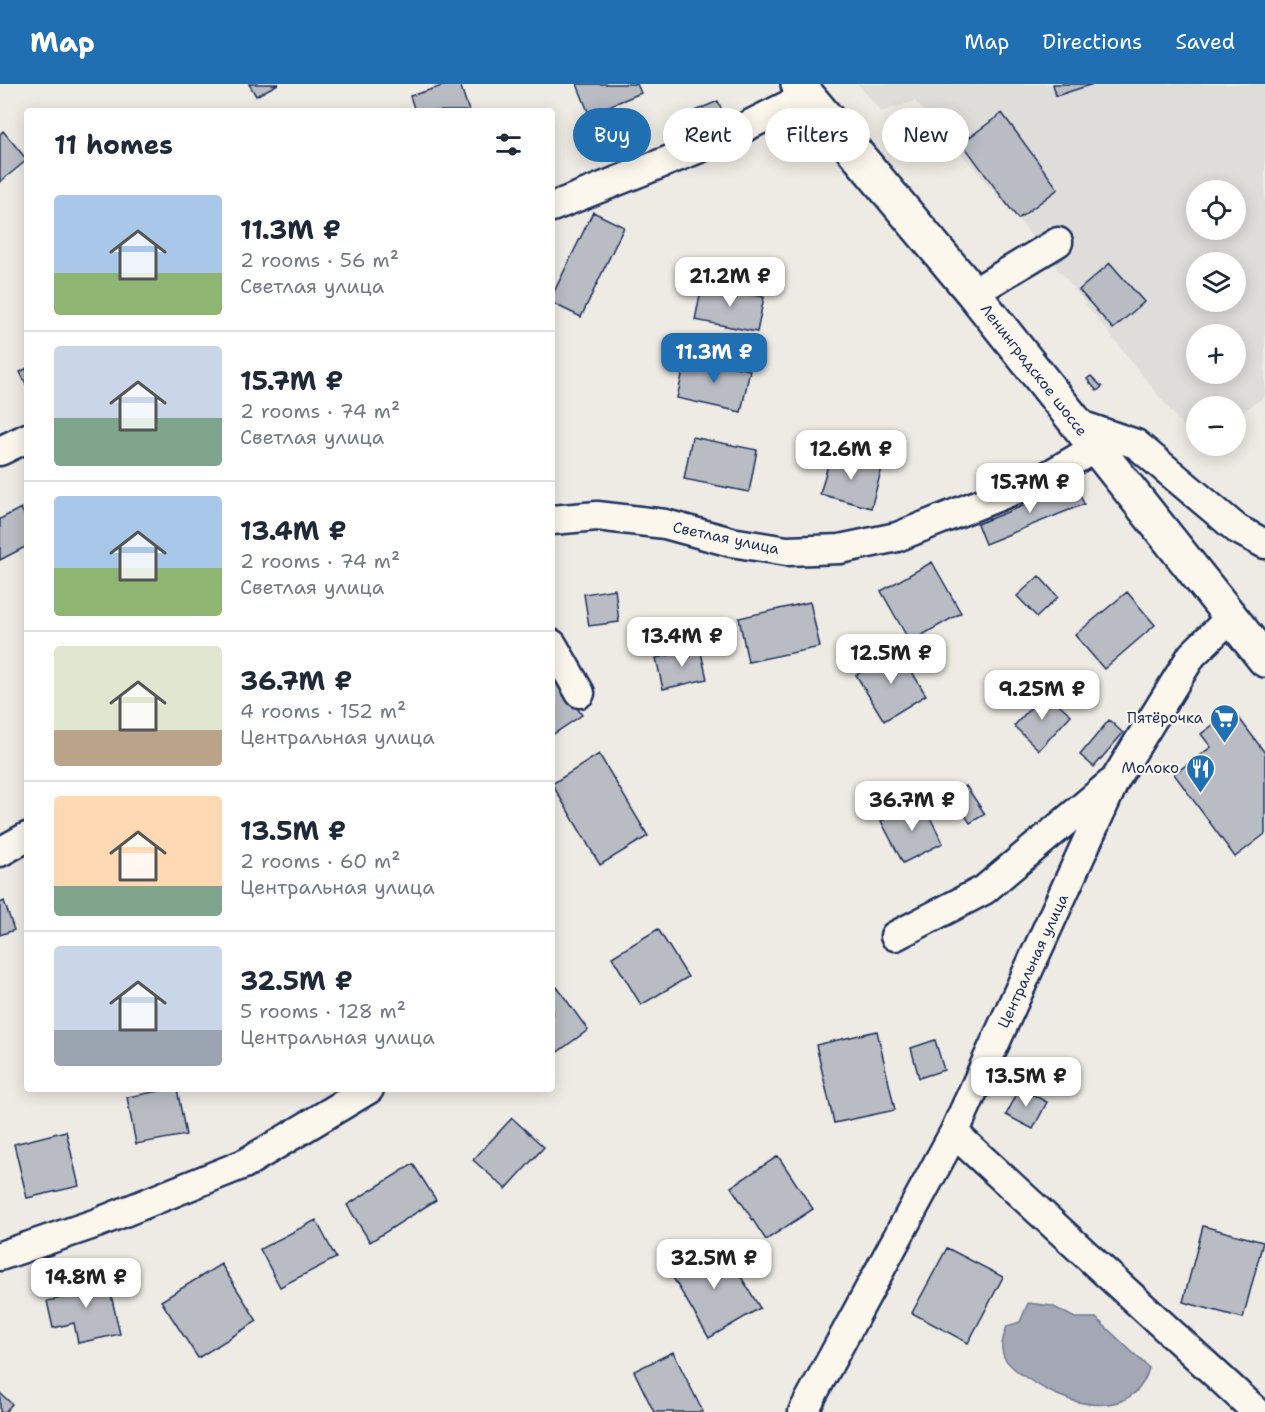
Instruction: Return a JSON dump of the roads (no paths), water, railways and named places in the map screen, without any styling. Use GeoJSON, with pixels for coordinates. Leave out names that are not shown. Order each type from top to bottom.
{"type":"FeatureCollection","features":[{"type":"Feature","properties":{"kind":"main road","name":"Ленинградское шоссе"},"geometry":{"type":"LineString","coordinates":[[803,90],[973,293],[1265,660]]}},
{"type":"Feature","properties":{"kind":"street"},"geometry":{"type":"LineString","coordinates":[[555,206],[715,142],[803,90]]}},
{"type":"Feature","properties":{"kind":"street"},"geometry":{"type":"LineString","coordinates":[[973,293],[1058,242]]}},
{"type":"Feature","properties":{"kind":"street"},"geometry":{"type":"LineString","coordinates":[[1086,436],[1136,444],[1237,529],[1265,544]]}},
{"type":"Feature","properties":{"kind":"street","name":"Светлая улица"},"geometry":{"type":"LineString","coordinates":[[555,520],[597,516],[665,524],[731,542],[788,551],[840,549],[897,537],[1044,478],[1086,436]]}},
{"type":"Feature","properties":{"kind":"street"},"geometry":{"type":"LineString","coordinates":[[0,451],[24,439]]}},
{"type":"Feature","properties":{"kind":"street","name":"Центральная улица"},"geometry":{"type":"LineString","coordinates":[[803,1412],[954,1133],[1115,780],[1192,655],[1230,618]]}},
{"type":"Feature","properties":{"kind":"street"},"geometry":{"type":"LineString","coordinates":[[555,649],[580,693]]}},
{"type":"Feature","properties":{"kind":"street"},"geometry":{"type":"LineString","coordinates":[[895,936],[984,890],[1115,780]]}},
{"type":"Feature","properties":{"kind":"street"},"geometry":{"type":"LineString","coordinates":[[0,852],[24,839]]}},
{"type":"Feature","properties":{"kind":"street"},"geometry":{"type":"LineString","coordinates":[[0,1256],[97,1222],[244,1164],[364,1092]]}},
{"type":"Feature","properties":{"kind":"street"},"geometry":{"type":"LineString","coordinates":[[954,1133],[1257,1412]]}},
{"type":"Feature","properties":{"kind":"place","name":"Пятёрочка"},"geometry":{"type":"Point","coordinates":[1224,744]}},
{"type":"Feature","properties":{"kind":"place","name":"Молоко"},"geometry":{"type":"Point","coordinates":[1200,794]}}]}
